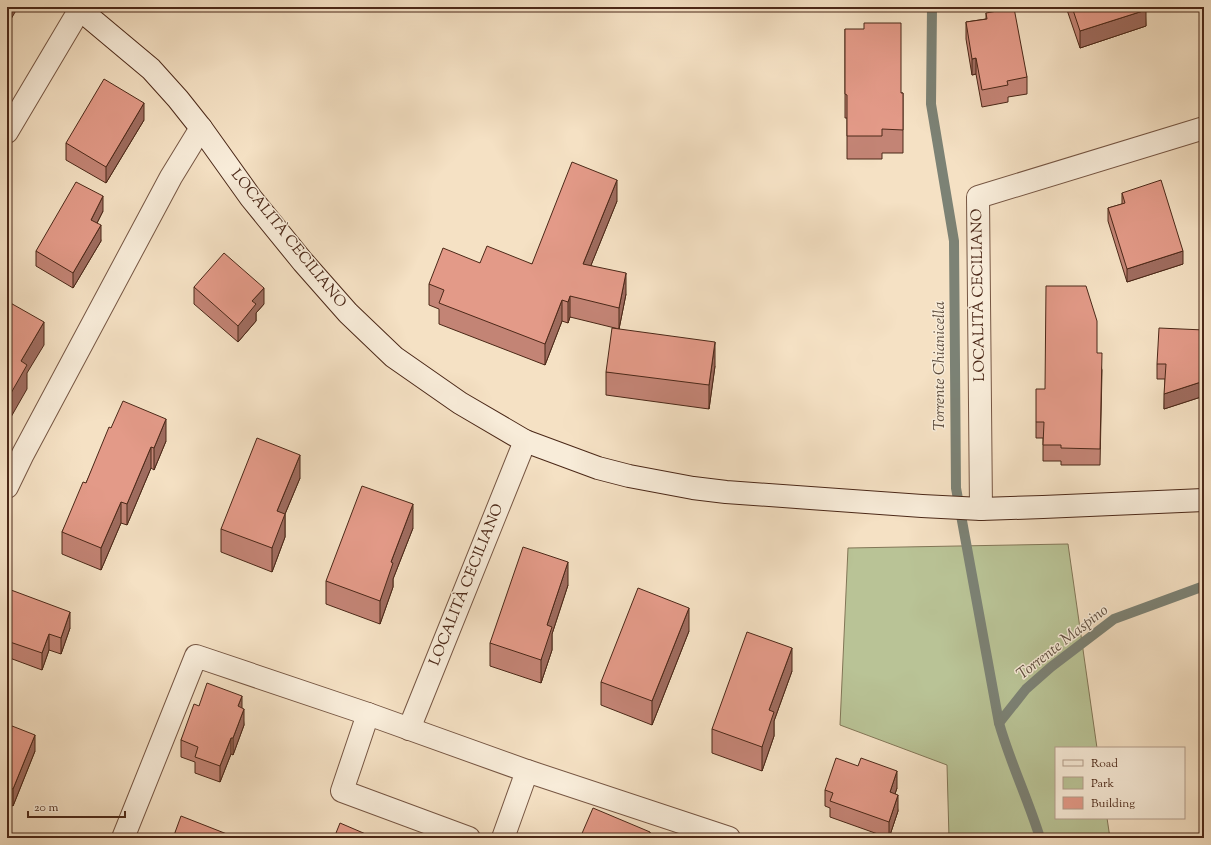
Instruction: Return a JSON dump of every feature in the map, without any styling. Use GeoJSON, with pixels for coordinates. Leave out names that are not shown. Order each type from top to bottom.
{"type":"FeatureCollection","features":[{"type":"Feature","properties":{"kind":"street","name":"LOCALITÀ CECILIANO"},"geometry":{"type":"LineString","coordinates":[[79,8],[151,69],[178,99],[251,198],[303,262],[348,313],[394,357],[460,403],[525,441],[598,468],[629,476],[693,488],[726,492],[981,509],[1044,508],[1204,500]]}},
{"type":"Feature","properties":{"kind":"street"},"geometry":{"type":"LineString","coordinates":[[7,132],[79,8]]}},
{"type":"Feature","properties":{"kind":"street"},"geometry":{"type":"LineString","coordinates":[[7,487],[23,454],[171,177],[200,128]]}},
{"type":"Feature","properties":{"kind":"street","name":"LOCALITÀ CECILIANO"},"geometry":{"type":"LineString","coordinates":[[981,509],[978,197],[1204,128]]}},
{"type":"Feature","properties":{"kind":"street","name":"LOCALITÀ CECILIANO"},"geometry":{"type":"LineString","coordinates":[[409,729],[525,441]]}},
{"type":"Feature","properties":{"kind":"street"},"geometry":{"type":"LineString","coordinates":[[124,838],[196,656],[368,714],[527,771],[729,838]]}},
{"type":"Feature","properties":{"kind":"street"},"geometry":{"type":"LineString","coordinates":[[368,714],[342,791],[469,838]]}},
{"type":"Feature","properties":{"kind":"street"},"geometry":{"type":"LineString","coordinates":[[503,838],[527,771]]}},
{"type":"Feature","properties":{"kind":"green space"},"geometry":{"type":"Polygon","coordinates":[[[1068,544],[1097,747],[1055,747],[1055,819],[1107,819],[1110,838],[949,838],[947,765],[840,725],[848,548],[1068,544]]]}},
{"type":"Feature","properties":{"kind":"building"},"geometry":{"type":"Polygon","coordinates":[[[1072,7],[1145,7],[1146,10],[1080,31],[1072,7]]]}},
{"type":"Feature","properties":{"kind":"building"},"geometry":{"type":"Polygon","coordinates":[[[1014,8],[1027,77],[1007,81],[1008,85],[982,90],[976,58],[972,59],[966,22],[987,19],[986,13],[1014,8]]]}},
{"type":"Feature","properties":{"kind":"building"},"geometry":{"type":"Polygon","coordinates":[[[864,23],[901,23],[901,93],[903,93],[903,130],[882,129],[882,136],[847,136],[847,95],[845,94],[845,29],[864,29],[864,23]]]}},
{"type":"Feature","properties":{"kind":"building"},"geometry":{"type":"Polygon","coordinates":[[[104,79],[144,103],[106,167],[66,143],[104,79]]]}},
{"type":"Feature","properties":{"kind":"building"},"geometry":{"type":"Polygon","coordinates":[[[572,162],[617,180],[583,264],[626,273],[619,308],[570,296],[568,302],[562,300],[545,344],[439,303],[444,290],[429,284],[443,248],[480,263],[487,246],[532,264],[572,162]]]}},
{"type":"Feature","properties":{"kind":"building"},"geometry":{"type":"Polygon","coordinates":[[[1161,180],[1183,251],[1127,269],[1108,208],[1125,203],[1122,193],[1161,180]]]}},
{"type":"Feature","properties":{"kind":"building"},"geometry":{"type":"Polygon","coordinates":[[[76,182],[103,196],[91,220],[101,225],[73,273],[36,251],[76,182]]]}},
{"type":"Feature","properties":{"kind":"building"},"geometry":{"type":"Polygon","coordinates":[[[224,253],[264,288],[252,301],[256,304],[238,326],[194,287],[224,253]]]}},
{"type":"Feature","properties":{"kind":"building"},"geometry":{"type":"Polygon","coordinates":[[[1046,286],[1086,286],[1097,321],[1097,353],[1102,353],[1100,449],[1061,448],[1061,445],[1043,445],[1044,422],[1036,422],[1036,389],[1045,389],[1046,286]]]}},
{"type":"Feature","properties":{"kind":"building"},"geometry":{"type":"Polygon","coordinates":[[[7,301],[44,322],[21,361],[27,365],[7,400],[7,301]]]}},
{"type":"Feature","properties":{"kind":"building"},"geometry":{"type":"Polygon","coordinates":[[[612,328],[715,342],[709,385],[606,372],[612,328]]]}},
{"type":"Feature","properties":{"kind":"building"},"geometry":{"type":"Polygon","coordinates":[[[1159,328],[1204,330],[1204,381],[1164,394],[1166,364],[1157,364],[1159,328]]]}},
{"type":"Feature","properties":{"kind":"building"},"geometry":{"type":"Polygon","coordinates":[[[123,401],[166,419],[154,448],[151,447],[127,504],[121,502],[101,548],[62,532],[83,482],[86,483],[109,427],[111,428],[123,401]]]}},
{"type":"Feature","properties":{"kind":"building"},"geometry":{"type":"Polygon","coordinates":[[[257,438],[300,455],[277,511],[285,514],[272,548],[221,529],[257,438]]]}},
{"type":"Feature","properties":{"kind":"building"},"geometry":{"type":"Polygon","coordinates":[[[362,486],[413,504],[391,562],[393,563],[380,601],[326,581],[362,486]]]}},
{"type":"Feature","properties":{"kind":"building"},"geometry":{"type":"Polygon","coordinates":[[[523,547],[568,562],[547,625],[552,627],[541,660],[490,643],[523,547]]]}},
{"type":"Feature","properties":{"kind":"building"},"geometry":{"type":"Polygon","coordinates":[[[638,588],[689,608],[652,701],[601,682],[638,588]]]}},
{"type":"Feature","properties":{"kind":"building"},"geometry":{"type":"Polygon","coordinates":[[[11,590],[70,612],[61,638],[49,634],[42,653],[7,641],[7,600],[11,590]]]}},
{"type":"Feature","properties":{"kind":"building"},"geometry":{"type":"Polygon","coordinates":[[[747,632],[792,648],[769,710],[774,712],[762,747],[712,729],[747,632]]]}},
{"type":"Feature","properties":{"kind":"building"},"geometry":{"type":"Polygon","coordinates":[[[207,683],[242,696],[238,706],[244,709],[220,766],[195,757],[198,747],[181,740],[194,704],[199,706],[207,683]]]}},
{"type":"Feature","properties":{"kind":"building"},"geometry":{"type":"Polygon","coordinates":[[[7,724],[35,735],[13,789],[7,787],[7,724]]]}},
{"type":"Feature","properties":{"kind":"building"},"geometry":{"type":"Polygon","coordinates":[[[836,758],[858,766],[861,758],[897,771],[890,792],[898,795],[889,822],[830,801],[833,793],[825,790],[836,758]]]}},
{"type":"Feature","properties":{"kind":"building"},"geometry":{"type":"Polygon","coordinates":[[[593,808],[650,832],[648,838],[580,838],[593,808]]]}},
{"type":"Feature","properties":{"kind":"building"},"geometry":{"type":"Polygon","coordinates":[[[181,816],[232,836],[232,838],[173,838],[181,816]]]}},
{"type":"Feature","properties":{"kind":"building"},"geometry":{"type":"Polygon","coordinates":[[[340,823],[375,838],[334,838],[340,823]]]}},
{"type":"Feature","properties":{"kind":"building"},"geometry":{"type":"Polygon","coordinates":[[[7,834],[18,838],[7,838],[7,834]]]}},
{"type":"Feature","properties":{"kind":"waterway","name":"Torrente Chianicella"},"geometry":{"type":"LineString","coordinates":[[932,7],[931,104],[954,241],[956,488],[999,723],[1008,752],[1040,838]]}},
{"type":"Feature","properties":{"kind":"waterway","name":"Torrente Maspino"},"geometry":{"type":"LineString","coordinates":[[999,723],[1026,689],[1051,667],[1114,619],[1204,586]]}}]}
